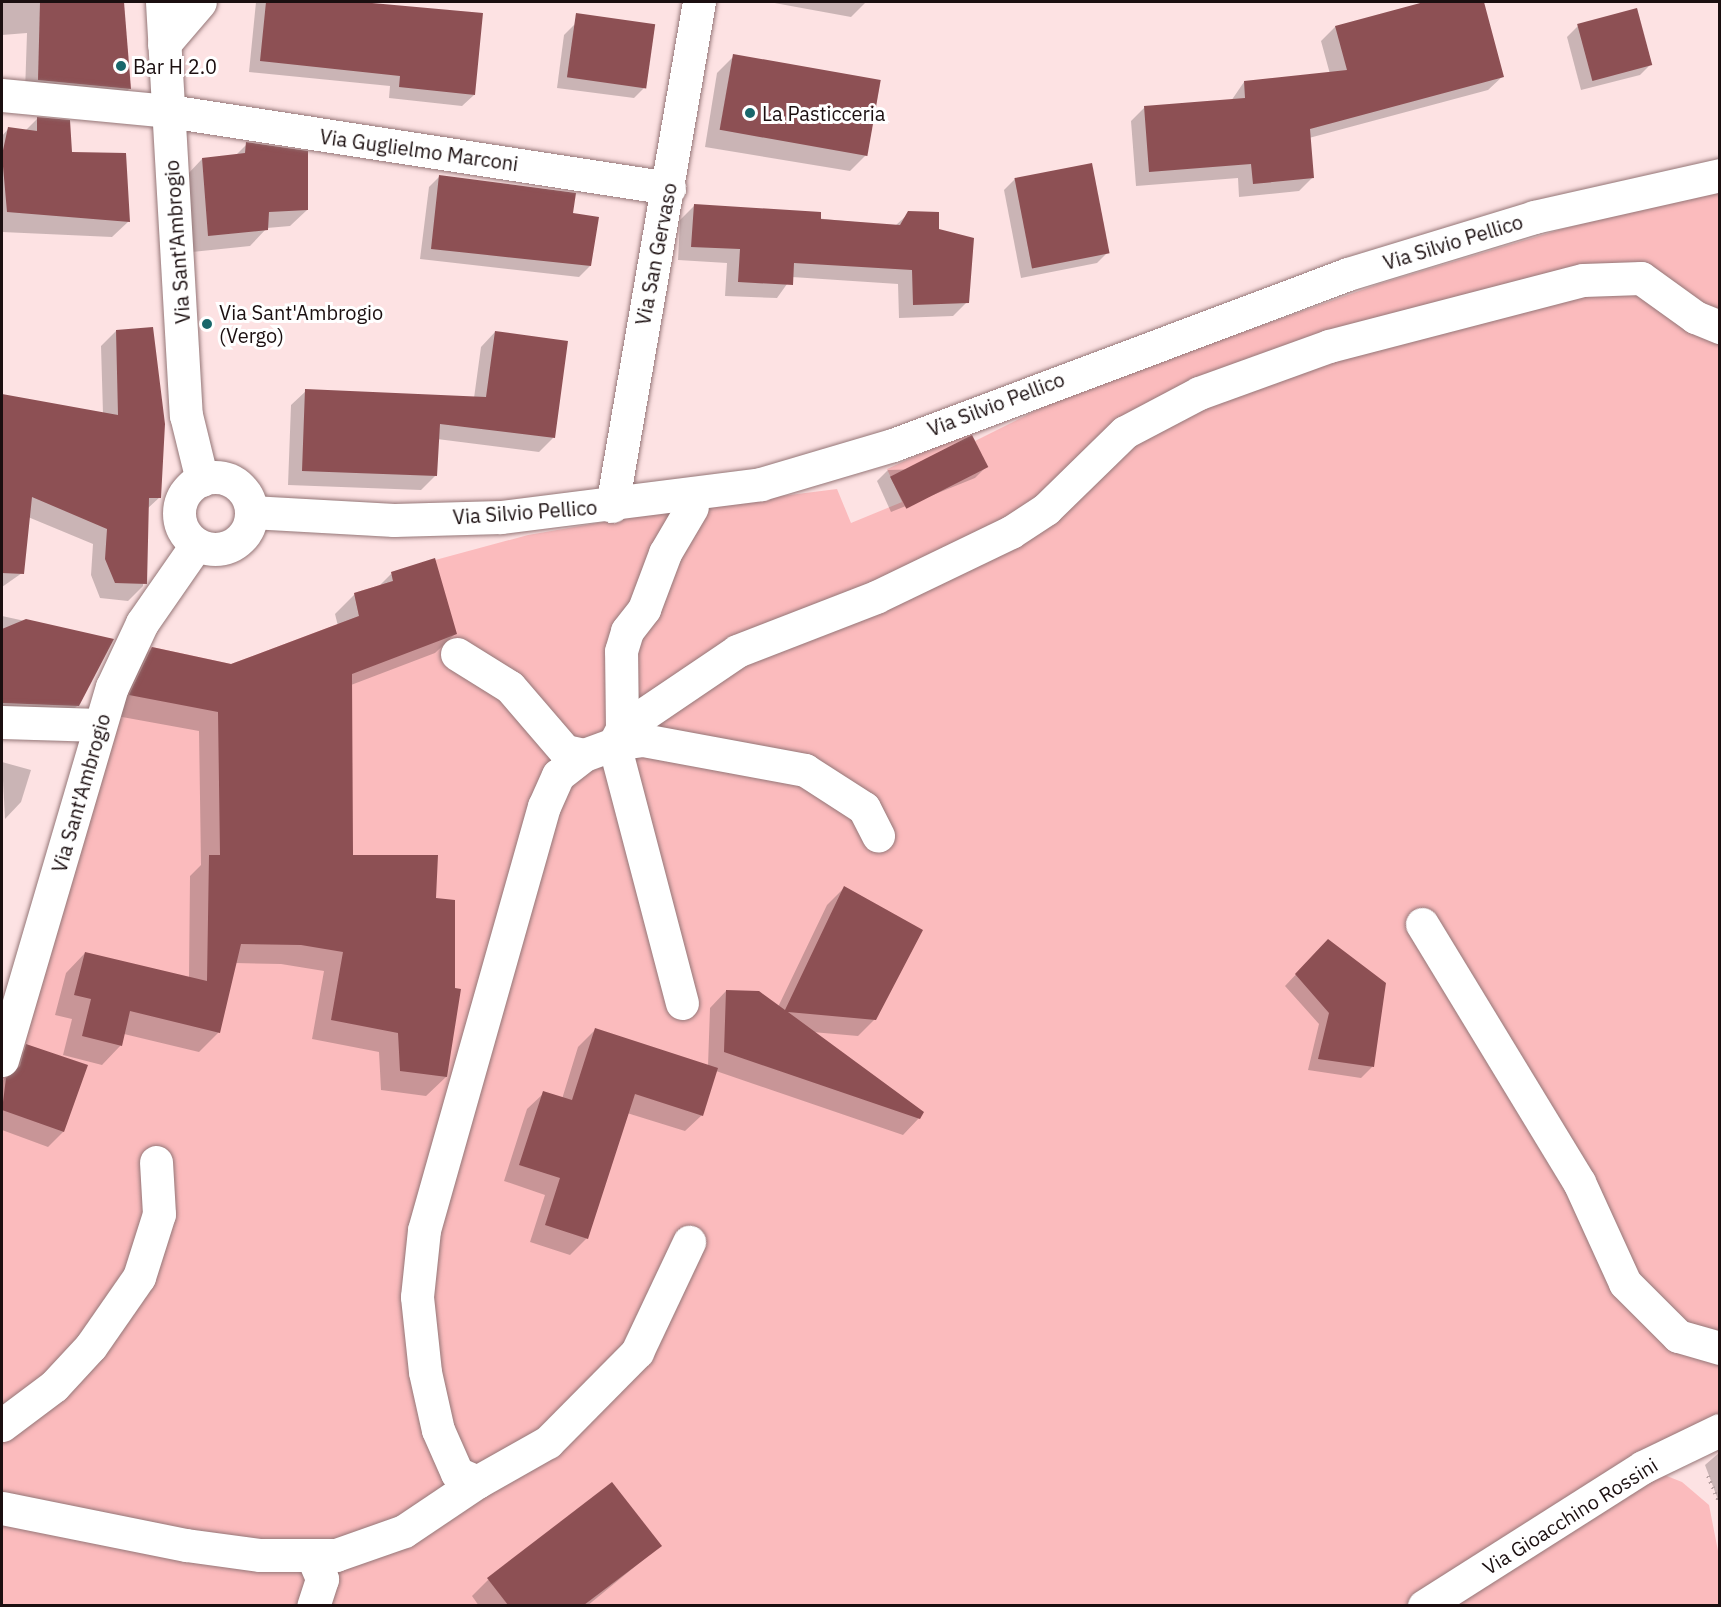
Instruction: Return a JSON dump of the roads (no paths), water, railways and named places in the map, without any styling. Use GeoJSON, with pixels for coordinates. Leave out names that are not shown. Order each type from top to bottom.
{"type":"FeatureCollection","features":[{"type":"Feature","properties":{"kind":"street","name":"Via Sant'Ambrogio"},"geometry":{"type":"LineString","coordinates":[[162,2],[186,415],[202,480]]}},
{"type":"Feature","properties":{"kind":"street"},"geometry":{"type":"LineString","coordinates":[[164,44],[200,2]]}},
{"type":"Feature","properties":{"kind":"street","name":"Via San Gervaso"},"geometry":{"type":"LineString","coordinates":[[612,506],[669,188],[699,2]]}},
{"type":"Feature","properties":{"kind":"street","name":"Via Guglielmo Marconi"},"geometry":{"type":"LineString","coordinates":[[2,95],[169,111],[669,188]]}},
{"type":"Feature","properties":{"kind":"street","name":"Via Silvio Pellico"},"geometry":{"type":"LineString","coordinates":[[251,512],[394,520],[501,517],[612,506],[760,484],[825,467],[1348,274],[1534,217],[1719,175]]}},
{"type":"Feature","properties":{"kind":"street"},"geometry":{"type":"LineString","coordinates":[[477,1482],[457,1473],[438,1430],[425,1372],[417,1297],[424,1230],[544,806],[558,775],[584,755],[618,736],[737,651],[876,597],[1011,532],[1046,509],[1125,432],[1199,393],[1329,346],[1583,280],[1641,278],[1695,317],[1719,327]]}},
{"type":"Feature","properties":{"kind":"street"},"geometry":{"type":"LineString","coordinates":[[202,480],[236,484],[251,512],[248,529],[231,545],[197,544],[182,527],[180,504],[202,480]]}},
{"type":"Feature","properties":{"kind":"street"},"geometry":{"type":"LineString","coordinates":[[682,1003],[618,736],[621,651],[627,631],[644,609],[665,553],[692,507]]}},
{"type":"Feature","properties":{"kind":"street","name":"Via Sant'Ambrogio"},"geometry":{"type":"LineString","coordinates":[[2,1060],[100,725],[137,632],[197,544]]}},
{"type":"Feature","properties":{"kind":"street"},"geometry":{"type":"LineString","coordinates":[[457,654],[510,687],[565,751],[584,755]]}},
{"type":"Feature","properties":{"kind":"street"},"geometry":{"type":"LineString","coordinates":[[2,722],[100,725]]}},
{"type":"Feature","properties":{"kind":"street"},"geometry":{"type":"LineString","coordinates":[[618,736],[805,770],[864,808],[878,836]]}},
{"type":"Feature","properties":{"kind":"street"},"geometry":{"type":"LineString","coordinates":[[1422,924],[1579,1182],[1625,1283],[1678,1336],[1719,1348]]}},
{"type":"Feature","properties":{"kind":"street"},"geometry":{"type":"LineString","coordinates":[[2,1425],[69,1370],[139,1277],[161,1204],[156,1162]]}},
{"type":"Feature","properties":{"kind":"street"},"geometry":{"type":"LineString","coordinates":[[2,1509],[186,1545],[312,1555],[336,1555],[404,1531],[477,1482],[548,1442],[637,1352],[689,1242]]}},
{"type":"Feature","properties":{"kind":"street","name":"Via Gioacchino Rossini"},"geometry":{"type":"LineString","coordinates":[[1424,1605],[1643,1467],[1719,1430]]}},
{"type":"Feature","properties":{"kind":"street"},"geometry":{"type":"LineString","coordinates":[[312,1555],[322,1579],[313,1605]]}},
{"type":"Feature","properties":{"kind":"place","name":"Bar H 2.0"},"geometry":{"type":"Point","coordinates":[121,66]}},
{"type":"Feature","properties":{"kind":"place","name":"La Pasticceria"},"geometry":{"type":"Point","coordinates":[750,113]}},
{"type":"Feature","properties":{"kind":"place","name":"Via Sant'Ambrogio (Vergo)"},"geometry":{"type":"Point","coordinates":[207,324]}}]}
